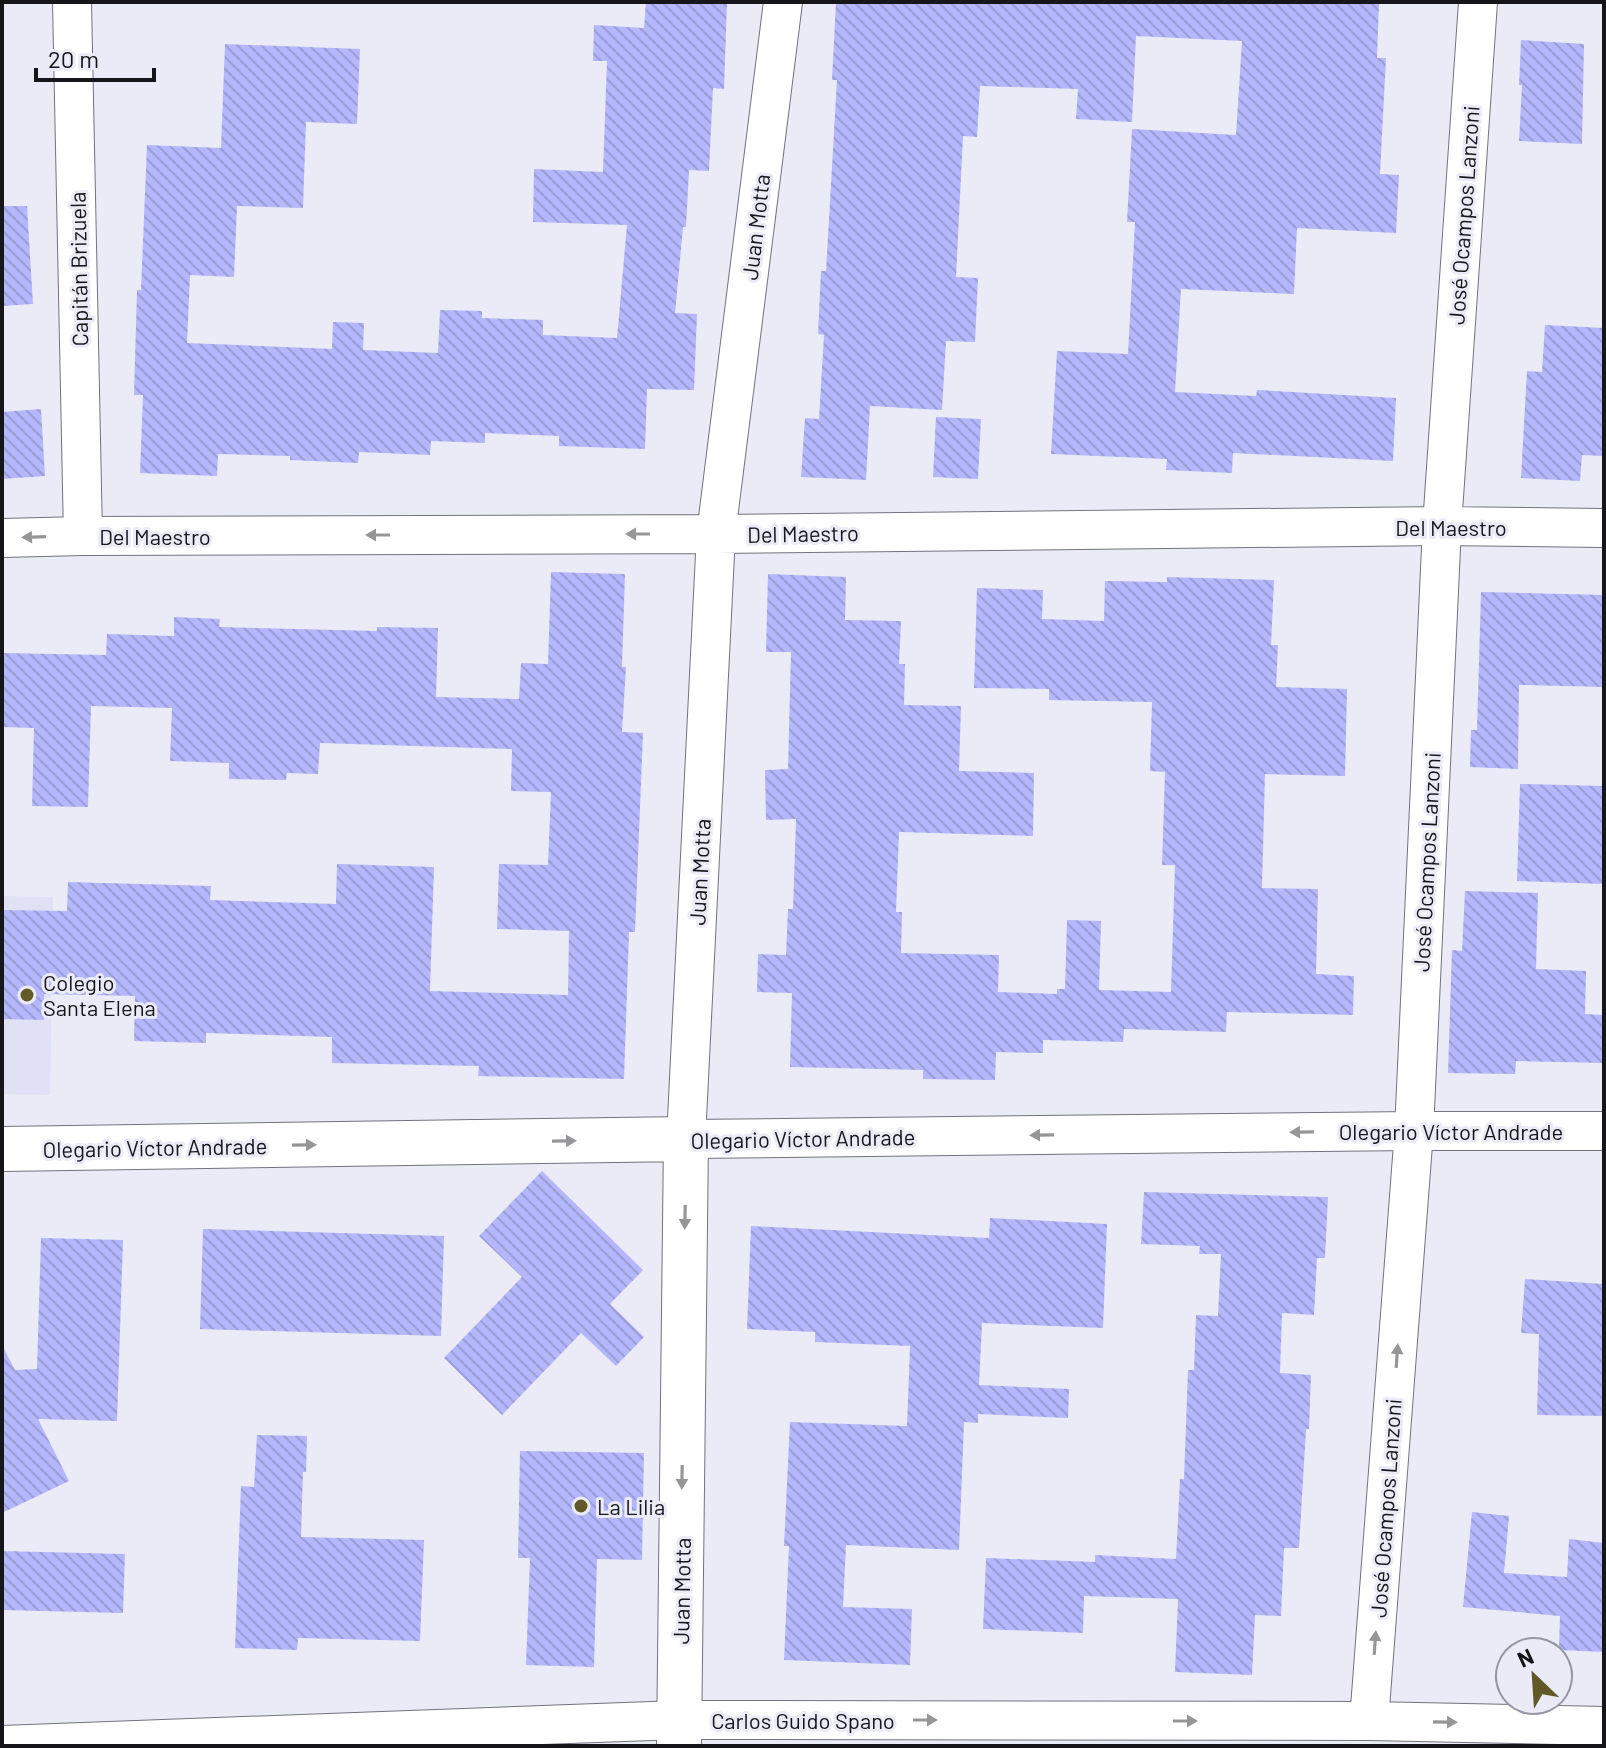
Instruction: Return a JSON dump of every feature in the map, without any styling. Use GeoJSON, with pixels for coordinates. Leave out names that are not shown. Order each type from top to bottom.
{"type":"FeatureCollection","features":[{"type":"Feature","properties":{"kind":"street","name":"Capitán Brizuela"},"geometry":{"type":"LineString","coordinates":[[72,2],[83,536]]}},
{"type":"Feature","properties":{"kind":"street","name":"Juan Motta"},"geometry":{"type":"LineString","coordinates":[[679,1733],[686,1139],[716,534],[783,2]]}},
{"type":"Feature","properties":{"kind":"street","name":"José Ocampos Lanzoni"},"geometry":{"type":"LineString","coordinates":[[1369,1721],[1414,1131],[1442,526],[1478,2]]}},
{"type":"Feature","properties":{"kind":"street","name":"Del Maestro"},"geometry":{"type":"LineString","coordinates":[[2,538],[1442,526],[1604,528]]}},
{"type":"Feature","properties":{"kind":"street","name":"Olegario Víctor Andrade"},"geometry":{"type":"LineString","coordinates":[[2,1149],[1604,1131]]}},
{"type":"Feature","properties":{"kind":"street","name":"Carlos Guido Spano"},"geometry":{"type":"LineString","coordinates":[[2,1745],[1369,1721],[1604,1726]]}},
{"type":"Feature","properties":{"kind":"shaded area","name":"Colegio Santa Elena"},"geometry":{"type":"Polygon","coordinates":[[[2,896],[53,897],[50,1095],[2,1094],[2,896]]]}},
{"type":"Feature","properties":{"kind":"building"},"geometry":{"type":"Polygon","coordinates":[[[646,2],[727,2],[724,89],[713,88],[709,171],[689,170],[686,227],[683,227],[675,313],[697,314],[694,390],[647,389],[645,449],[559,446],[559,436],[485,433],[485,443],[431,441],[430,455],[359,452],[358,463],[290,460],[290,456],[218,454],[217,476],[140,473],[143,395],[134,395],[137,290],[141,290],[147,145],[221,148],[225,44],[360,49],[357,124],[306,122],[303,208],[237,206],[234,277],[190,275],[187,343],[332,349],[333,322],[364,323],[363,350],[438,353],[440,310],[482,311],[482,318],[543,320],[543,335],[617,338],[627,225],[533,222],[534,169],[603,172],[607,61],[593,61],[594,25],[644,28],[646,2]]]}},
{"type":"Feature","properties":{"kind":"building"},"geometry":{"type":"Polygon","coordinates":[[[836,2],[1379,2],[1377,58],[1386,58],[1380,174],[1399,175],[1396,233],[1297,228],[1294,294],[1181,289],[1175,392],[1256,396],[1257,390],[1396,398],[1393,461],[1233,453],[1232,473],[1166,470],[1167,459],[1051,454],[1057,351],[1128,354],[1135,222],[1127,222],[1132,129],[1236,135],[1242,41],[1136,36],[1132,122],[1076,119],[1078,89],[980,86],[977,137],[963,136],[956,277],[978,278],[975,342],[946,341],[942,410],[870,406],[866,480],[801,477],[805,418],[819,419],[824,335],[818,334],[821,271],[826,271],[837,80],[832,80],[836,2]]]}},
{"type":"Feature","properties":{"kind":"building"},"geometry":{"type":"Polygon","coordinates":[[[1521,40],[1584,44],[1582,144],[1519,141],[1521,40]]]}},
{"type":"Feature","properties":{"kind":"building"},"geometry":{"type":"Polygon","coordinates":[[[2,206],[27,206],[33,304],[2,306],[2,206]]]}},
{"type":"Feature","properties":{"kind":"building"},"geometry":{"type":"Polygon","coordinates":[[[1545,325],[1604,328],[1604,456],[1582,455],[1580,481],[1521,478],[1527,371],[1542,372],[1545,325]]]}},
{"type":"Feature","properties":{"kind":"building"},"geometry":{"type":"Polygon","coordinates":[[[41,409],[45,476],[2,479],[2,412],[41,409]]]}},
{"type":"Feature","properties":{"kind":"building"},"geometry":{"type":"Polygon","coordinates":[[[936,417],[981,419],[978,479],[933,477],[936,417]]]}},
{"type":"Feature","properties":{"kind":"building"},"geometry":{"type":"Polygon","coordinates":[[[551,572],[625,574],[622,667],[626,667],[622,732],[643,733],[635,932],[629,932],[624,1079],[478,1076],[479,1066],[332,1063],[332,1037],[206,1033],[206,1043],[134,1041],[135,996],[44,994],[44,1020],[2,1019],[2,910],[67,911],[68,882],[211,886],[210,900],[336,904],[337,864],[434,867],[430,991],[568,995],[569,931],[497,929],[499,864],[548,865],[551,792],[511,791],[512,749],[320,743],[318,774],[287,773],[286,780],[229,779],[229,763],[170,761],[172,708],[91,706],[88,807],[32,806],[34,728],[2,727],[2,653],[106,655],[107,634],[174,636],[174,617],[220,619],[219,627],[377,631],[377,627],[438,628],[436,697],[519,699],[521,663],[548,664],[551,572]]]}},
{"type":"Feature","properties":{"kind":"building"},"geometry":{"type":"Polygon","coordinates":[[[768,574],[846,577],[845,620],[901,621],[899,664],[905,664],[904,705],[961,706],[959,771],[1034,773],[1033,836],[899,832],[896,912],[902,912],[901,953],[999,955],[998,992],[1057,994],[1057,989],[1065,989],[1067,920],[1101,921],[1099,990],[1171,992],[1175,865],[1162,865],[1165,772],[1150,771],[1152,702],[1049,700],[1049,689],[974,688],[977,588],[1043,590],[1042,619],[1104,621],[1105,581],[1167,582],[1167,577],[1274,580],[1271,645],[1278,645],[1276,687],[1347,689],[1345,776],[1265,774],[1262,888],[1318,889],[1316,974],[1354,976],[1353,1015],[1227,1012],[1226,1032],[1124,1029],[1123,1042],[1043,1040],[1043,1053],[996,1052],[995,1080],[923,1079],[923,1070],[790,1067],[792,993],[757,992],[758,954],[786,955],[788,909],[793,909],[796,819],[766,820],[765,770],[788,769],[791,652],[766,652],[768,574]]]}},
{"type":"Feature","properties":{"kind":"building"},"geometry":{"type":"Polygon","coordinates":[[[1481,592],[1604,595],[1604,687],[1519,685],[1518,769],[1470,767],[1471,730],[1477,730],[1481,592]]]}},
{"type":"Feature","properties":{"kind":"building"},"geometry":{"type":"Polygon","coordinates":[[[1520,784],[1604,786],[1604,884],[1517,881],[1520,784]]]}},
{"type":"Feature","properties":{"kind":"building"},"geometry":{"type":"Polygon","coordinates":[[[1465,891],[1538,893],[1536,969],[1586,971],[1585,1014],[1604,1015],[1604,1063],[1516,1061],[1515,1074],[1448,1073],[1452,950],[1462,951],[1465,891]]]}},
{"type":"Feature","properties":{"kind":"building"},"geometry":{"type":"Polygon","coordinates":[[[542,1171],[643,1270],[610,1304],[644,1337],[616,1366],[581,1333],[502,1415],[444,1358],[522,1277],[479,1236],[542,1171]]]}},
{"type":"Feature","properties":{"kind":"building"},"geometry":{"type":"Polygon","coordinates":[[[1144,1192],[1328,1197],[1325,1258],[1317,1258],[1314,1315],[1282,1313],[1280,1373],[1311,1375],[1309,1429],[1306,1429],[1299,1548],[1284,1548],[1281,1616],[1255,1615],[1252,1675],[1175,1672],[1178,1599],[1084,1596],[1083,1633],[983,1629],[986,1558],[1095,1562],[1095,1555],[1176,1559],[1180,1479],[1184,1479],[1188,1370],[1194,1370],[1196,1315],[1218,1316],[1221,1254],[1199,1254],[1200,1246],[1141,1244],[1144,1192]]]}},
{"type":"Feature","properties":{"kind":"building"},"geometry":{"type":"Polygon","coordinates":[[[990,1218],[1107,1224],[1103,1328],[982,1323],[979,1385],[1069,1389],[1068,1418],[978,1414],[978,1423],[964,1422],[959,1550],[846,1545],[843,1607],[912,1609],[910,1665],[784,1660],[789,1546],[784,1546],[790,1422],[907,1426],[910,1346],[815,1342],[815,1332],[747,1329],[751,1226],[989,1238],[990,1218]]]}},
{"type":"Feature","properties":{"kind":"building"},"geometry":{"type":"Polygon","coordinates":[[[203,1229],[444,1236],[441,1336],[200,1329],[203,1229]]]}},
{"type":"Feature","properties":{"kind":"building"},"geometry":{"type":"Polygon","coordinates":[[[41,1238],[123,1240],[117,1421],[38,1419],[69,1481],[2,1513],[2,1345],[15,1370],[37,1369],[41,1238]]]}},
{"type":"Feature","properties":{"kind":"building"},"geometry":{"type":"Polygon","coordinates":[[[1525,1279],[1604,1284],[1604,1416],[1537,1415],[1539,1334],[1521,1333],[1525,1279]]]}},
{"type":"Feature","properties":{"kind":"building"},"geometry":{"type":"Polygon","coordinates":[[[257,1435],[307,1436],[301,1537],[424,1540],[420,1641],[298,1638],[297,1650],[235,1648],[241,1486],[254,1487],[257,1435]]]}},
{"type":"Feature","properties":{"kind":"building","name":"La Lilia"},"geometry":{"type":"Polygon","coordinates":[[[520,1451],[644,1453],[642,1560],[597,1559],[594,1667],[526,1665],[530,1558],[518,1558],[520,1451]]]}},
{"type":"Feature","properties":{"kind":"building"},"geometry":{"type":"Polygon","coordinates":[[[1472,1512],[1509,1516],[1504,1573],[1567,1577],[1569,1539],[1604,1543],[1604,1652],[1574,1651],[1574,1636],[1559,1636],[1560,1616],[1463,1607],[1472,1512]]]}},
{"type":"Feature","properties":{"kind":"building"},"geometry":{"type":"Polygon","coordinates":[[[2,1551],[125,1554],[123,1613],[2,1610],[2,1551]]]}},
{"type":"Feature","properties":{"kind":"place","name":"Colegio Santa Elena"},"geometry":{"type":"Point","coordinates":[27,995]}},
{"type":"Feature","properties":{"kind":"place","name":"La Lilia"},"geometry":{"type":"Point","coordinates":[581,1506]}}]}
